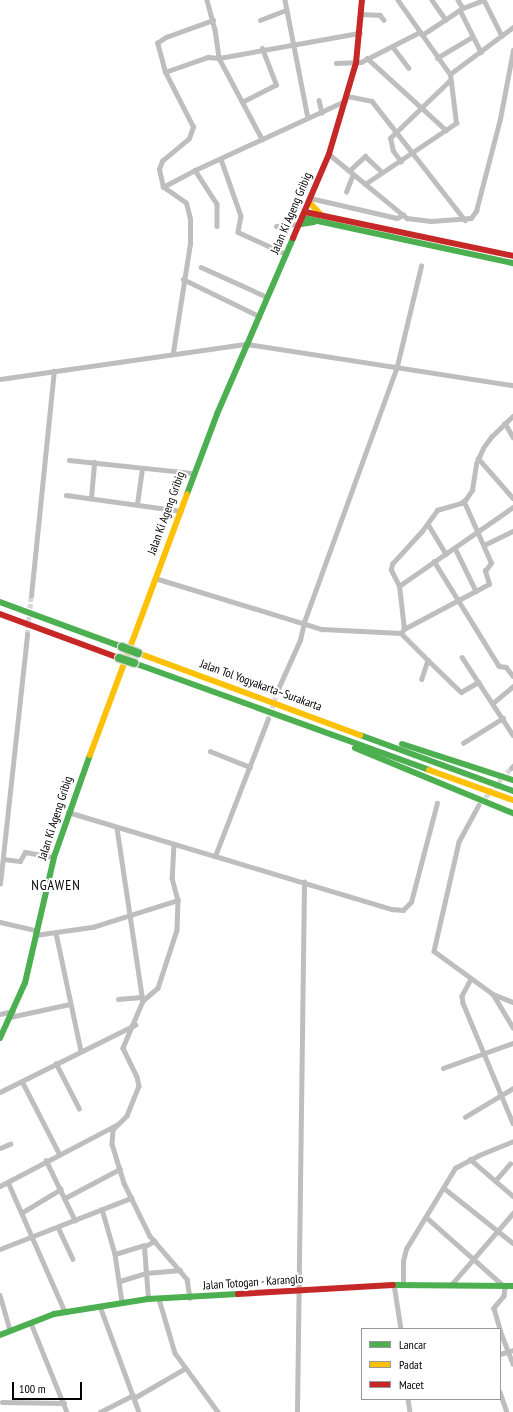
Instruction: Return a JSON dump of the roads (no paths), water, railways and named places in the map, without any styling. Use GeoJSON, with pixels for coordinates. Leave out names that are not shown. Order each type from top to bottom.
{"type":"FeatureCollection","features":[{"type":"Feature","properties":{"kind":"main road","name":"Jalan Ki Ageng Gribig"},"geometry":{"type":"LineString","coordinates":[[0,1038],[25,983],[35,933],[54,857],[68,812],[181,511],[193,473],[267,297],[330,154],[356,63],[362,0]]}},
{"type":"Feature","properties":{"kind":"main road"},"geometry":{"type":"LineString","coordinates":[[310,200],[319,219]]}},
{"type":"Feature","properties":{"kind":"main road"},"geometry":{"type":"LineString","coordinates":[[303,218],[319,219],[513,256]]}},
{"type":"Feature","properties":{"kind":"main road"},"geometry":{"type":"LineString","coordinates":[[319,219],[513,263]]}},
{"type":"Feature","properties":{"kind":"main road","name":"Jalan Tol Yogyakarta–Surakarta"},"geometry":{"type":"LineString","coordinates":[[0,602],[308,714],[513,791]]}},
{"type":"Feature","properties":{"kind":"main road","name":"Jalan Tol Yogyakarta–Surakarta"},"geometry":{"type":"LineString","coordinates":[[0,614],[513,800]]}},
{"type":"Feature","properties":{"kind":"main road"},"geometry":{"type":"LineString","coordinates":[[239,700],[513,813]]}},
{"type":"Feature","properties":{"kind":"main road"},"geometry":{"type":"LineString","coordinates":[[308,714],[513,780]]}},
{"type":"Feature","properties":{"kind":"main road","name":"Jalan Totogan - Karanglo"},"geometry":{"type":"LineString","coordinates":[[0,1335],[65,1312],[148,1299],[190,1298],[398,1284],[509,1286]]}},
{"type":"Feature","properties":{"kind":"street"},"geometry":{"type":"LineString","coordinates":[[207,0],[213,20],[219,58],[262,139]]}},
{"type":"Feature","properties":{"kind":"street"},"geometry":{"type":"LineString","coordinates":[[285,0],[292,44],[308,118]]}},
{"type":"Feature","properties":{"kind":"street"},"geometry":{"type":"LineString","coordinates":[[365,184],[413,154],[456,123],[450,77],[398,0]]}},
{"type":"Feature","properties":{"kind":"street"},"geometry":{"type":"LineString","coordinates":[[432,0],[446,20]]}},
{"type":"Feature","properties":{"kind":"street"},"geometry":{"type":"LineString","coordinates":[[458,0],[472,37],[481,52]]}},
{"type":"Feature","properties":{"kind":"street"},"geometry":{"type":"LineString","coordinates":[[336,63],[356,63],[421,33],[446,20],[461,9],[484,0],[502,36]]}},
{"type":"Feature","properties":{"kind":"street"},"geometry":{"type":"LineString","coordinates":[[260,20],[286,10]]}},
{"type":"Feature","properties":{"kind":"street"},"geometry":{"type":"LineString","coordinates":[[361,14],[380,15],[384,20]]}},
{"type":"Feature","properties":{"kind":"street"},"geometry":{"type":"LineString","coordinates":[[173,352],[183,279],[190,243],[189,207],[183,200],[163,187],[160,175],[161,163],[189,138],[193,130],[165,72],[157,45],[159,41],[213,20]]}},
{"type":"Feature","properties":{"kind":"street"},"geometry":{"type":"LineString","coordinates":[[401,162],[393,151],[390,140],[396,132],[423,108],[450,77],[513,27]]}},
{"type":"Feature","properties":{"kind":"street"},"geometry":{"type":"LineString","coordinates":[[165,72],[198,60],[219,58],[262,49],[360,33]]}},
{"type":"Feature","properties":{"kind":"street"},"geometry":{"type":"LineString","coordinates":[[437,58],[472,37]]}},
{"type":"Feature","properties":{"kind":"street"},"geometry":{"type":"LineString","coordinates":[[393,47],[409,68]]}},
{"type":"Feature","properties":{"kind":"street"},"geometry":{"type":"LineString","coordinates":[[242,102],[276,85],[262,49]]}},
{"type":"Feature","properties":{"kind":"street"},"geometry":{"type":"LineString","coordinates":[[330,154],[403,215],[410,219],[431,221],[464,220],[471,218],[476,211],[500,118],[513,50]]}},
{"type":"Feature","properties":{"kind":"street"},"geometry":{"type":"LineString","coordinates":[[367,58],[446,130]]}},
{"type":"Feature","properties":{"kind":"street"},"geometry":{"type":"LineString","coordinates":[[163,187],[195,170],[322,113],[346,98],[372,101],[464,220]]}},
{"type":"Feature","properties":{"kind":"street"},"geometry":{"type":"LineString","coordinates":[[320,100],[322,113]]}},
{"type":"Feature","properties":{"kind":"street"},"geometry":{"type":"LineString","coordinates":[[348,170],[365,156],[382,172]]}},
{"type":"Feature","properties":{"kind":"street"},"geometry":{"type":"LineString","coordinates":[[221,159],[241,216],[238,232],[286,254]]}},
{"type":"Feature","properties":{"kind":"street"},"geometry":{"type":"LineString","coordinates":[[195,170],[217,204],[217,226]]}},
{"type":"Feature","properties":{"kind":"street"},"geometry":{"type":"LineString","coordinates":[[346,192],[353,174]]}},
{"type":"Feature","properties":{"kind":"street"},"geometry":{"type":"LineString","coordinates":[[310,200],[397,218],[403,215]]}},
{"type":"Feature","properties":{"kind":"street"},"geometry":{"type":"LineString","coordinates":[[276,226],[303,218]]}},
{"type":"Feature","properties":{"kind":"street"},"geometry":{"type":"LineString","coordinates":[[278,689],[300,640],[304,622],[397,366],[421,266]]}},
{"type":"Feature","properties":{"kind":"street"},"geometry":{"type":"LineString","coordinates":[[202,267],[267,297]]}},
{"type":"Feature","properties":{"kind":"street"},"geometry":{"type":"LineString","coordinates":[[183,279],[259,316]]}},
{"type":"Feature","properties":{"kind":"street"},"geometry":{"type":"LineString","coordinates":[[0,379],[173,352],[247,344],[513,385]]}},
{"type":"Feature","properties":{"kind":"street"},"geometry":{"type":"LineString","coordinates":[[31,596],[54,371]]}},
{"type":"Feature","properties":{"kind":"street"},"geometry":{"type":"LineString","coordinates":[[478,682],[461,692],[428,660],[402,631],[399,586],[391,570],[392,564],[428,524],[439,508],[464,502],[472,490],[478,458],[488,440],[513,416]]}},
{"type":"Feature","properties":{"kind":"street"},"geometry":{"type":"LineString","coordinates":[[505,423],[513,436]]}},
{"type":"Feature","properties":{"kind":"street"},"geometry":{"type":"LineString","coordinates":[[478,458],[513,498]]}},
{"type":"Feature","properties":{"kind":"street"},"geometry":{"type":"LineString","coordinates":[[70,460],[193,473]]}},
{"type":"Feature","properties":{"kind":"street"},"geometry":{"type":"LineString","coordinates":[[91,498],[94,462]]}},
{"type":"Feature","properties":{"kind":"street"},"geometry":{"type":"LineString","coordinates":[[137,504],[142,468]]}},
{"type":"Feature","properties":{"kind":"street"},"geometry":{"type":"LineString","coordinates":[[66,495],[181,511]]}},
{"type":"Feature","properties":{"kind":"street"},"geometry":{"type":"LineString","coordinates":[[155,578],[330,630],[402,631],[489,583],[485,571],[492,564],[478,530],[464,502]]}},
{"type":"Feature","properties":{"kind":"street"},"geometry":{"type":"LineString","coordinates":[[399,586],[434,560],[456,548],[478,530],[513,507]]}},
{"type":"Feature","properties":{"kind":"street"},"geometry":{"type":"LineString","coordinates":[[428,524],[446,554]]}},
{"type":"Feature","properties":{"kind":"street"},"geometry":{"type":"LineString","coordinates":[[484,545],[513,531]]}},
{"type":"Feature","properties":{"kind":"street"},"geometry":{"type":"LineString","coordinates":[[456,548],[476,591]]}},
{"type":"Feature","properties":{"kind":"street"},"geometry":{"type":"LineString","coordinates":[[434,560],[498,666],[506,667],[513,676]]}},
{"type":"Feature","properties":{"kind":"street"},"geometry":{"type":"LineString","coordinates":[[0,884],[27,634]]}},
{"type":"Feature","properties":{"kind":"street"},"geometry":{"type":"LineString","coordinates":[[462,657],[513,735]]}},
{"type":"Feature","properties":{"kind":"street"},"geometry":{"type":"LineString","coordinates":[[422,679],[428,660]]}},
{"type":"Feature","properties":{"kind":"street"},"geometry":{"type":"LineString","coordinates":[[493,703],[513,686]]}},
{"type":"Feature","properties":{"kind":"street"},"geometry":{"type":"LineString","coordinates":[[463,743],[503,718]]}},
{"type":"Feature","properties":{"kind":"street"},"geometry":{"type":"LineString","coordinates":[[215,856],[268,719]]}},
{"type":"Feature","properties":{"kind":"street"},"geometry":{"type":"LineString","coordinates":[[210,751],[250,767]]}},
{"type":"Feature","properties":{"kind":"street"},"geometry":{"type":"LineString","coordinates":[[68,812],[117,828],[392,909],[406,908],[411,902],[437,803]]}},
{"type":"Feature","properties":{"kind":"street"},"geometry":{"type":"LineString","coordinates":[[479,805],[458,842],[434,949],[437,955],[492,994],[513,1002]]}},
{"type":"Feature","properties":{"kind":"street"},"geometry":{"type":"LineString","coordinates":[[0,1186],[59,1153],[116,1125],[127,1116],[139,1086],[123,1048],[135,1024],[142,999],[117,828]]}},
{"type":"Feature","properties":{"kind":"street"},"geometry":{"type":"LineString","coordinates":[[118,999],[142,999],[158,988],[177,930],[178,900],[172,878],[174,844]]}},
{"type":"Feature","properties":{"kind":"street"},"geometry":{"type":"LineString","coordinates":[[3,859],[20,861],[25,852],[54,857]]}},
{"type":"Feature","properties":{"kind":"street"},"geometry":{"type":"LineString","coordinates":[[297,1412],[297,1291],[304,882]]}},
{"type":"Feature","properties":{"kind":"street"},"geometry":{"type":"LineString","coordinates":[[0,922],[35,933],[56,933],[93,927],[178,900]]}},
{"type":"Feature","properties":{"kind":"street"},"geometry":{"type":"LineString","coordinates":[[56,933],[81,1050]]}},
{"type":"Feature","properties":{"kind":"street"},"geometry":{"type":"LineString","coordinates":[[471,979],[462,999],[513,1123]]}},
{"type":"Feature","properties":{"kind":"street"},"geometry":{"type":"LineString","coordinates":[[492,994],[513,1028]]}},
{"type":"Feature","properties":{"kind":"street"},"geometry":{"type":"LineString","coordinates":[[0,1014],[12,1014],[70,1004]]}},
{"type":"Feature","properties":{"kind":"street"},"geometry":{"type":"LineString","coordinates":[[0,1092],[135,1024]]}},
{"type":"Feature","properties":{"kind":"street"},"geometry":{"type":"LineString","coordinates":[[443,1068],[513,1043]]}},
{"type":"Feature","properties":{"kind":"street"},"geometry":{"type":"LineString","coordinates":[[56,1063],[78,1108]]}},
{"type":"Feature","properties":{"kind":"street"},"geometry":{"type":"LineString","coordinates":[[22,1080],[59,1153]]}},
{"type":"Feature","properties":{"kind":"street"},"geometry":{"type":"LineString","coordinates":[[465,1117],[513,1088]]}},
{"type":"Feature","properties":{"kind":"street"},"geometry":{"type":"LineString","coordinates":[[116,1125],[112,1144],[131,1198],[154,1241],[189,1282],[190,1298]]}},
{"type":"Feature","properties":{"kind":"street"},"geometry":{"type":"LineString","coordinates":[[401,1328],[398,1284],[404,1255],[455,1168],[470,1159],[513,1142]]}},
{"type":"Feature","properties":{"kind":"street"},"geometry":{"type":"LineString","coordinates":[[0,1148],[10,1144]]}},
{"type":"Feature","properties":{"kind":"street"},"geometry":{"type":"LineString","coordinates":[[470,1159],[513,1196]]}},
{"type":"Feature","properties":{"kind":"street"},"geometry":{"type":"LineString","coordinates":[[46,1160],[75,1220]]}},
{"type":"Feature","properties":{"kind":"street"},"geometry":{"type":"LineString","coordinates":[[495,1182],[510,1164]]}},
{"type":"Feature","properties":{"kind":"street"},"geometry":{"type":"LineString","coordinates":[[65,1198],[120,1169]]}},
{"type":"Feature","properties":{"kind":"street"},"geometry":{"type":"LineString","coordinates":[[8,1182],[23,1212],[32,1237],[65,1312]]}},
{"type":"Feature","properties":{"kind":"street"},"geometry":{"type":"LineString","coordinates":[[444,1188],[513,1244]]}},
{"type":"Feature","properties":{"kind":"street"},"geometry":{"type":"LineString","coordinates":[[23,1212],[61,1190]]}},
{"type":"Feature","properties":{"kind":"street"},"geometry":{"type":"LineString","coordinates":[[0,1242],[1,1249],[131,1198]]}},
{"type":"Feature","properties":{"kind":"street"},"geometry":{"type":"LineString","coordinates":[[102,1209],[115,1254],[122,1302]]}},
{"type":"Feature","properties":{"kind":"street"},"geometry":{"type":"LineString","coordinates":[[451,1285],[475,1260],[513,1214]]}},
{"type":"Feature","properties":{"kind":"street"},"geometry":{"type":"LineString","coordinates":[[426,1217],[475,1260],[509,1286],[504,1296],[494,1308],[500,1328]]}},
{"type":"Feature","properties":{"kind":"street"},"geometry":{"type":"LineString","coordinates":[[58,1227],[73,1258]]}},
{"type":"Feature","properties":{"kind":"street"},"geometry":{"type":"LineString","coordinates":[[115,1254],[154,1241]]}},
{"type":"Feature","properties":{"kind":"street"},"geometry":{"type":"LineString","coordinates":[[144,1245],[148,1299]]}},
{"type":"Feature","properties":{"kind":"street"},"geometry":{"type":"LineString","coordinates":[[120,1281],[146,1273],[180,1270]]}},
{"type":"Feature","properties":{"kind":"street"},"geometry":{"type":"LineString","coordinates":[[0,1295],[10,1331]]}},
{"type":"Feature","properties":{"kind":"street"},"geometry":{"type":"LineString","coordinates":[[159,1299],[170,1343],[184,1369],[211,1400],[218,1412]]}},
{"type":"Feature","properties":{"kind":"street"},"geometry":{"type":"LineString","coordinates":[[100,1306],[139,1412]]}},
{"type":"Feature","properties":{"kind":"street"},"geometry":{"type":"LineString","coordinates":[[31,1323],[67,1412]]}},
{"type":"Feature","properties":{"kind":"street"},"geometry":{"type":"LineString","coordinates":[[501,1331],[510,1351],[513,1364]]}},
{"type":"Feature","properties":{"kind":"street"},"geometry":{"type":"LineString","coordinates":[[100,1412],[184,1369]]}},
{"type":"Feature","properties":{"kind":"street"},"geometry":{"type":"LineString","coordinates":[[501,1395],[507,1412]]}},
{"type":"Feature","properties":{"kind":"street"},"geometry":{"type":"LineString","coordinates":[[408,1400],[410,1412]]}},
{"type":"Feature","properties":{"kind":"street"},"geometry":{"type":"LineString","coordinates":[[2,1402],[64,1403]]}},
{"type":"Feature","properties":{"kind":"tunnel"},"geometry":{"type":"LineString","coordinates":[[27,634],[31,596]]}},
{"type":"Feature","properties":{"kind":"tunnel"},"geometry":{"type":"LineString","coordinates":[[270,714],[278,689]]}},
{"type":"Feature","properties":{"kind":"tunnel"},"geometry":{"type":"LineString","coordinates":[[481,802],[511,768]]}},
{"type":"Feature","properties":{"kind":"district","name":"NGAWEN"},"geometry":{"type":"Point","coordinates":[56,885]}}]}
